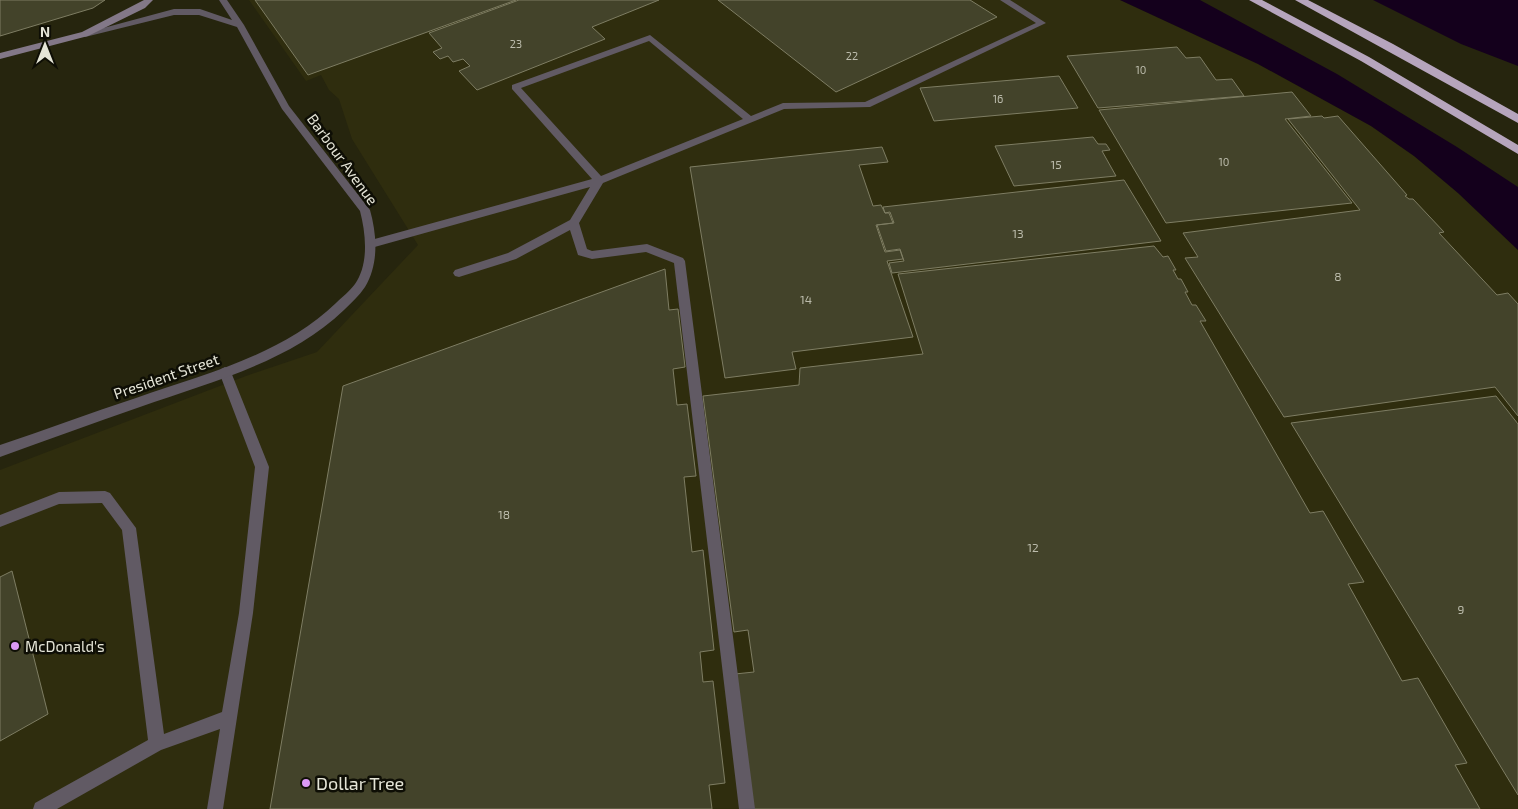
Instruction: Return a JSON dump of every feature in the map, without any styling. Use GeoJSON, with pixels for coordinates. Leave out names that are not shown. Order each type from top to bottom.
{"type":"FeatureCollection","features":[{"type":"Feature","properties":{"kind":"highway"},"geometry":{"type":"LineString","coordinates":[[1254,0],[1382,69],[1518,150]]}},
{"type":"Feature","properties":{"kind":"highway"},"geometry":{"type":"LineString","coordinates":[[1300,0],[1389,46],[1518,120]]}},
{"type":"Feature","properties":{"kind":"street"},"geometry":{"type":"LineString","coordinates":[[85,34],[142,6],[149,0]]}},
{"type":"Feature","properties":{"kind":"street","name":"Barbour Avenue"},"geometry":{"type":"LineString","coordinates":[[223,0],[240,25],[285,107],[365,210],[371,231],[370,258],[360,285],[334,315]]}},
{"type":"Feature","properties":{"kind":"street"},"geometry":{"type":"LineString","coordinates":[[371,244],[598,181],[783,106],[867,105],[1042,23],[1004,0]]}},
{"type":"Feature","properties":{"kind":"street"},"geometry":{"type":"LineString","coordinates":[[0,56],[160,15],[182,12],[200,12],[240,25]]}},
{"type":"Feature","properties":{"kind":"street"},"geometry":{"type":"LineString","coordinates":[[598,181],[515,87],[650,38],[750,120]]}},
{"type":"Feature","properties":{"kind":"street"},"geometry":{"type":"LineString","coordinates":[[459,273],[512,256],[574,223],[598,181]]}},
{"type":"Feature","properties":{"kind":"street"},"geometry":{"type":"LineString","coordinates":[[574,223],[582,252],[592,255],[647,248],[679,260],[747,809]]}},
{"type":"Feature","properties":{"kind":"street","name":"President Street"},"geometry":{"type":"LineString","coordinates":[[0,451],[241,366],[291,342],[334,315]]}},
{"type":"Feature","properties":{"kind":"street"},"geometry":{"type":"LineString","coordinates":[[216,809],[246,613],[262,467],[225,372]]}},
{"type":"Feature","properties":{"kind":"street"},"geometry":{"type":"LineString","coordinates":[[0,521],[59,498],[106,497],[129,528],[157,744]]}},
{"type":"Feature","properties":{"kind":"street"},"geometry":{"type":"LineString","coordinates":[[41,809],[157,744],[230,718]]}},
{"type":"Feature","properties":{"kind":"shaded area"},"geometry":{"type":"Polygon","coordinates":[[[249,0],[1120,0],[1258,64],[1371,126],[1414,156],[1458,193],[1518,250],[1518,809],[0,809],[0,470],[246,376],[317,352],[418,245],[352,139],[339,99],[329,90],[321,75],[306,81],[249,0]]]}},
{"type":"Feature","properties":{"kind":"shaded area"},"geometry":{"type":"Polygon","coordinates":[[[1120,0],[1200,0],[1337,74],[1457,147],[1518,187],[1518,250],[1458,193],[1414,156],[1371,126],[1258,64],[1120,0]]]}},
{"type":"Feature","properties":{"kind":"shaded area"},"geometry":{"type":"Polygon","coordinates":[[[1373,0],[1518,0],[1518,66],[1461,44],[1373,0]]]}},
{"type":"Feature","properties":{"kind":"building"},"geometry":{"type":"Polygon","coordinates":[[[0,0],[105,0],[93,8],[0,36],[0,0]]]}},
{"type":"Feature","properties":{"kind":"building"},"geometry":{"type":"Polygon","coordinates":[[[255,0],[516,0],[308,75],[255,0]]]}},
{"type":"Feature","properties":{"kind":"building"},"geometry":{"type":"Polygon","coordinates":[[[519,0],[659,0],[592,27],[605,39],[477,90],[459,71],[470,66],[463,59],[453,62],[448,56],[440,59],[433,52],[442,48],[429,33],[519,0]]]}},
{"type":"Feature","properties":{"kind":"building"},"geometry":{"type":"Polygon","coordinates":[[[718,0],[970,0],[997,17],[836,92],[718,0]]]}},
{"type":"Feature","properties":{"kind":"building"},"geometry":{"type":"Polygon","coordinates":[[[1177,47],[1186,58],[1200,57],[1216,80],[1232,79],[1244,96],[1098,108],[1067,56],[1177,47]]]}},
{"type":"Feature","properties":{"kind":"building"},"geometry":{"type":"Polygon","coordinates":[[[1059,76],[1078,108],[934,121],[920,88],[1059,76]]]}},
{"type":"Feature","properties":{"kind":"building"},"geometry":{"type":"Polygon","coordinates":[[[1292,92],[1311,116],[1285,119],[1352,203],[1166,223],[1099,110],[1292,92]]]}},
{"type":"Feature","properties":{"kind":"building"},"geometry":{"type":"Polygon","coordinates":[[[1322,116],[1324,118],[1338,116],[1407,195],[1405,196],[1413,199],[1444,232],[1439,233],[1497,295],[1508,293],[1518,304],[1518,416],[1495,387],[1284,417],[1185,258],[1198,257],[1183,233],[1360,210],[1288,119],[1322,116]]]}},
{"type":"Feature","properties":{"kind":"building"},"geometry":{"type":"Polygon","coordinates":[[[1093,137],[1098,144],[1106,144],[1110,150],[1102,151],[1116,176],[1014,186],[995,146],[1093,137]]]}},
{"type":"Feature","properties":{"kind":"building"},"geometry":{"type":"Polygon","coordinates":[[[882,147],[888,162],[859,165],[873,206],[881,205],[885,213],[889,213],[893,223],[876,225],[885,252],[900,250],[903,259],[887,261],[913,337],[792,352],[796,369],[725,378],[690,167],[882,147]]]}},
{"type":"Feature","properties":{"kind":"building"},"geometry":{"type":"Polygon","coordinates":[[[1124,180],[1161,241],[892,273],[889,263],[904,261],[900,249],[886,251],[877,225],[894,223],[890,212],[885,213],[883,207],[1124,180]]]}},
{"type":"Feature","properties":{"kind":"building"},"geometry":{"type":"Polygon","coordinates":[[[1154,246],[1163,257],[1168,256],[1176,270],[1173,270],[1178,279],[1181,279],[1188,292],[1185,292],[1192,305],[1196,305],[1206,321],[1200,321],[1310,513],[1323,511],[1364,582],[1348,584],[1402,681],[1418,678],[1467,763],[1455,765],[1480,809],[752,809],[735,674],[754,672],[748,630],[734,632],[703,396],[799,385],[800,368],[923,354],[898,274],[1154,246]]]}},
{"type":"Feature","properties":{"kind":"building"},"geometry":{"type":"Polygon","coordinates":[[[665,269],[669,310],[678,309],[685,367],[673,369],[677,405],[687,404],[696,476],[684,477],[692,552],[703,550],[714,650],[700,652],[703,682],[713,681],[725,783],[709,785],[712,809],[270,809],[343,386],[665,269]]]}},
{"type":"Feature","properties":{"kind":"building"},"geometry":{"type":"Polygon","coordinates":[[[1496,396],[1518,424],[1518,795],[1291,423],[1496,396]]]}},
{"type":"Feature","properties":{"kind":"building","name":"McDonald's"},"geometry":{"type":"Polygon","coordinates":[[[12,571],[48,714],[0,741],[0,577],[12,571]]]}},
{"type":"Feature","properties":{"kind":"place","name":"McDonald's"},"geometry":{"type":"Point","coordinates":[15,646]}},
{"type":"Feature","properties":{"kind":"place","name":"Dollar Tree"},"geometry":{"type":"Point","coordinates":[306,783]}}]}
